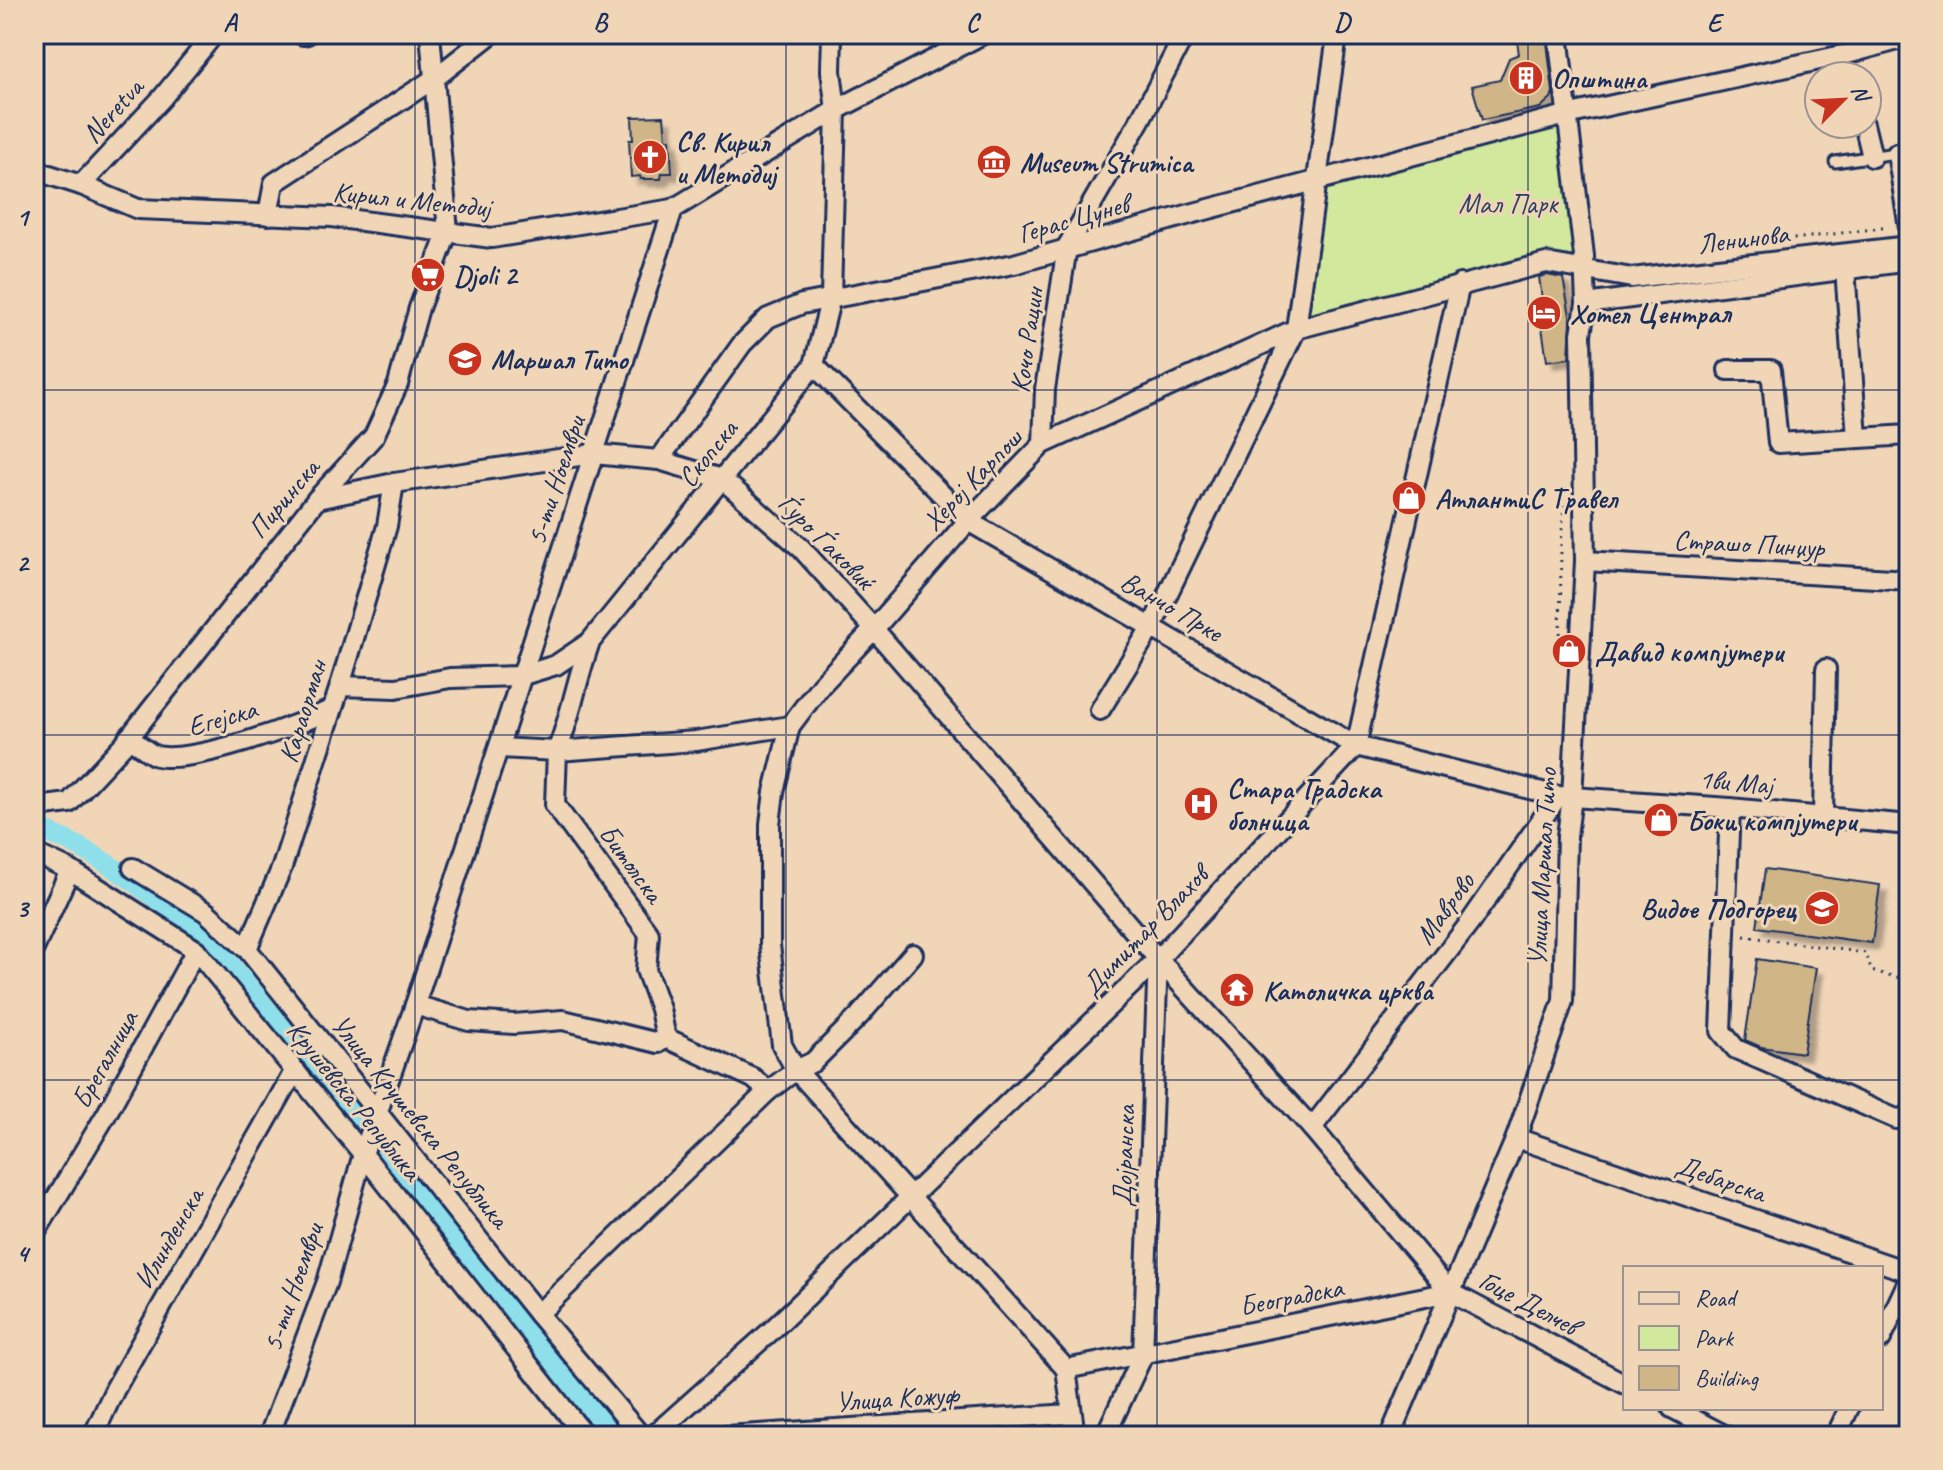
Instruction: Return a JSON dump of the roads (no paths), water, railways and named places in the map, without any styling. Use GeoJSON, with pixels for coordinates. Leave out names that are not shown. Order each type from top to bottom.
{"type":"FeatureCollection","features":[{"type":"Feature","properties":{"kind":"street","name":"Neretva"},"geometry":{"type":"LineString","coordinates":[[81,185],[162,98],[214,34]]}},
{"type":"Feature","properties":{"kind":"street","name":"Пиринска"},"geometry":{"type":"LineString","coordinates":[[34,804],[69,803],[129,737],[317,499],[374,436],[398,384],[419,308],[448,231],[430,34]]}},
{"type":"Feature","properties":{"kind":"street"},"geometry":{"type":"LineString","coordinates":[[268,215],[274,183],[435,78],[491,34]]}},
{"type":"Feature","properties":{"kind":"street","name":"Скопска"},"geometry":{"type":"LineString","coordinates":[[557,751],[567,727],[576,680],[590,642],[814,365],[831,297],[836,110],[831,71],[832,34]]}},
{"type":"Feature","properties":{"kind":"street","name":"Кирил и Методиј"},"geometry":{"type":"LineString","coordinates":[[34,170],[81,185],[138,209],[332,217],[492,238],[673,209],[836,110],[983,34]]}},
{"type":"Feature","properties":{"kind":"street","name":"Кочо Рацин"},"geometry":{"type":"LineString","coordinates":[[1043,444],[1045,389],[1067,247],[1139,122],[1185,34]]}},
{"type":"Feature","properties":{"kind":"street"},"geometry":{"type":"LineString","coordinates":[[1100,710],[1152,626],[1296,329],[1336,43],[1341,34]]}},
{"type":"Feature","properties":{"kind":"street","name":"Улица Маршал Тито"},"geometry":{"type":"LineString","coordinates":[[1390,1436],[1516,1138],[1563,1001],[1565,796],[1585,561],[1581,334],[1586,304],[1558,34]]}},
{"type":"Feature","properties":{"kind":"street","name":"Герас Цунев"},"geometry":{"type":"LineString","coordinates":[[659,460],[742,344],[768,318],[831,297],[1014,264],[1067,247],[1566,115],[1847,54],[1909,37]]}},
{"type":"Feature","properties":{"kind":"street"},"geometry":{"type":"LineString","coordinates":[[1868,140],[1872,157]]}},
{"type":"Feature","properties":{"kind":"street"},"geometry":{"type":"LineString","coordinates":[[1903,152],[1909,226]]}},
{"type":"Feature","properties":{"kind":"street","name":"5-ти Ноември"},"geometry":{"type":"LineString","coordinates":[[520,676],[673,209]]}},
{"type":"Feature","properties":{"kind":"street","name":"Ленинова"},"geometry":{"type":"LineString","coordinates":[[1460,284],[1546,263],[1632,278],[1909,246]]}},
{"type":"Feature","properties":{"kind":"street"},"geometry":{"type":"LineString","coordinates":[[1586,304],[1909,261]]}},
{"type":"Feature","properties":{"kind":"street"},"geometry":{"type":"LineString","coordinates":[[1845,268],[1857,438]]}},
{"type":"Feature","properties":{"kind":"street"},"geometry":{"type":"LineString","coordinates":[[1356,746],[1460,284]]}},
{"type":"Feature","properties":{"kind":"street","name":"Херој Карпош"},"geometry":{"type":"LineString","coordinates":[[790,726],[821,685],[968,521],[1043,444],[1296,329],[1460,284]]}},
{"type":"Feature","properties":{"kind":"street","name":"Ванчо Прке"},"geometry":{"type":"LineString","coordinates":[[814,365],[968,521],[1356,746],[1565,796]]}},
{"type":"Feature","properties":{"kind":"street"},"geometry":{"type":"LineString","coordinates":[[1728,370],[1771,370],[1778,443],[1909,435]]}},
{"type":"Feature","properties":{"kind":"street","name":"Ѓуро Ѓаковиќ"},"geometry":{"type":"LineString","coordinates":[[317,499],[394,483],[593,454],[659,460],[722,479],[801,548],[874,629],[1158,959],[1312,1128],[1450,1292]]}},
{"type":"Feature","properties":{"kind":"street","name":"Караорман"},"geometry":{"type":"LineString","coordinates":[[247,949],[282,867],[340,686],[387,526],[394,483]]}},
{"type":"Feature","properties":{"kind":"street","name":"Страшо Пинџур"},"geometry":{"type":"LineString","coordinates":[[1585,561],[1909,580]]}},
{"type":"Feature","properties":{"kind":"street"},"geometry":{"type":"LineString","coordinates":[[340,686],[396,688],[450,678],[520,676],[556,665],[590,642]]}},
{"type":"Feature","properties":{"kind":"street"},"geometry":{"type":"LineString","coordinates":[[1823,816],[1826,669]]}},
{"type":"Feature","properties":{"kind":"street"},"geometry":{"type":"LineString","coordinates":[[378,1113],[520,676]]}},
{"type":"Feature","properties":{"kind":"street","name":"Егејска"},"geometry":{"type":"LineString","coordinates":[[129,737],[155,755],[181,758],[285,729],[332,709]]}},
{"type":"Feature","properties":{"kind":"street"},"geometry":{"type":"LineString","coordinates":[[499,748],[557,751],[696,741],[790,726],[774,792],[770,824],[770,945],[782,1045],[796,1070],[1066,1369],[1075,1436]]}},
{"type":"Feature","properties":{"kind":"street","name":"Димитар Влахов"},"geometry":{"type":"LineString","coordinates":[[657,1435],[771,1331],[1158,959],[1356,746]]}},
{"type":"Feature","properties":{"kind":"street","name":"Битолска"},"geometry":{"type":"LineString","coordinates":[[557,751],[555,805],[649,934],[646,970],[660,1009],[666,1038]]}},
{"type":"Feature","properties":{"kind":"street","name":"1ви Мај"},"geometry":{"type":"LineString","coordinates":[[1565,796],[1909,825]]}},
{"type":"Feature","properties":{"kind":"street","name":"Маврово"},"geometry":{"type":"LineString","coordinates":[[1312,1128],[1565,796]]}},
{"type":"Feature","properties":{"kind":"street"},"geometry":{"type":"LineString","coordinates":[[1730,808],[1721,1031],[1736,1049],[1896,1119],[1906,1118],[1909,1114]]}},
{"type":"Feature","properties":{"kind":"street","name":"Крушевска Република"},"geometry":{"type":"LineString","coordinates":[[34,853],[70,870],[196,950],[363,1154],[585,1436]]}},
{"type":"Feature","properties":{"kind":"street","name":"Улица Крушевска Република"},"geometry":{"type":"LineString","coordinates":[[133,868],[206,912],[247,949],[538,1314],[657,1435]]}},
{"type":"Feature","properties":{"kind":"street"},"geometry":{"type":"LineString","coordinates":[[34,949],[70,870]]}},
{"type":"Feature","properties":{"kind":"street","name":"Брегалница"},"geometry":{"type":"LineString","coordinates":[[34,1235],[106,1115],[196,950]]}},
{"type":"Feature","properties":{"kind":"street"},"geometry":{"type":"LineString","coordinates":[[538,1314],[768,1091],[796,1070],[813,1062],[829,1047],[913,954]]}},
{"type":"Feature","properties":{"kind":"street","name":"Дојранска"},"geometry":{"type":"LineString","coordinates":[[1143,1355],[1158,959]]}},
{"type":"Feature","properties":{"kind":"street"},"geometry":{"type":"LineString","coordinates":[[415,1005],[469,1021],[514,1024],[563,1020],[658,1043],[666,1038],[753,1078],[768,1091]]}},
{"type":"Feature","properties":{"kind":"street","name":"Илинденска"},"geometry":{"type":"LineString","coordinates":[[93,1436],[115,1389],[295,1070]]}},
{"type":"Feature","properties":{"kind":"street","name":"5-ти Ноември"},"geometry":{"type":"LineString","coordinates":[[269,1436],[327,1282],[363,1154],[378,1113]]}},
{"type":"Feature","properties":{"kind":"street","name":"Дебарска"},"geometry":{"type":"LineString","coordinates":[[1516,1138],[1909,1272]]}},
{"type":"Feature","properties":{"kind":"street"},"geometry":{"type":"LineString","coordinates":[[1883,1335],[1909,1279]]}},
{"type":"Feature","properties":{"kind":"street","name":"Београдска"},"geometry":{"type":"LineString","coordinates":[[1066,1369],[1450,1292]]}},
{"type":"Feature","properties":{"kind":"street","name":"Гоце Делчев"},"geometry":{"type":"LineString","coordinates":[[1450,1292],[1623,1383]]}},
{"type":"Feature","properties":{"kind":"street"},"geometry":{"type":"LineString","coordinates":[[1105,1436],[1143,1355]]}},
{"type":"Feature","properties":{"kind":"street"},"geometry":{"type":"LineString","coordinates":[[1676,1410],[1726,1436]]}},
{"type":"Feature","properties":{"kind":"street"},"geometry":{"type":"LineString","coordinates":[[1836,1436],[1848,1410]]}},
{"type":"Feature","properties":{"kind":"street","name":"Улица Кожуф"},"geometry":{"type":"LineString","coordinates":[[726,1436],[1071,1414]]}},
{"type":"Feature","properties":{"kind":"street"},"geometry":{"type":"LineString","coordinates":[[34,1430],[40,1436]]}},
{"type":"Feature","properties":{"kind":"lane"},"geometry":{"type":"LineString","coordinates":[[1835,162],[1903,152]]}},
{"type":"Feature","properties":{"kind":"waterway"},"geometry":{"type":"LineString","coordinates":[[34,828],[78,846],[101,860],[208,937],[613,1436]]}},
{"type":"Feature","properties":{"kind":"place","name":"Општина"},"geometry":{"type":"Point","coordinates":[1526,78]}},
{"type":"Feature","properties":{"kind":"place","name":"Св. Кирил и Методиј"},"geometry":{"type":"Point","coordinates":[650,157]}},
{"type":"Feature","properties":{"kind":"place","name":"Museum Strumica"},"geometry":{"type":"Point","coordinates":[994,162]}},
{"type":"Feature","properties":{"kind":"place","name":"Djoli 2"},"geometry":{"type":"Point","coordinates":[428,275]}},
{"type":"Feature","properties":{"kind":"place","name":"Хотел Централ"},"geometry":{"type":"Point","coordinates":[1544,313]}},
{"type":"Feature","properties":{"kind":"place","name":"Маршал Тито"},"geometry":{"type":"Point","coordinates":[465,359]}},
{"type":"Feature","properties":{"kind":"place","name":"АтлантиС Травел"},"geometry":{"type":"Point","coordinates":[1409,498]}},
{"type":"Feature","properties":{"kind":"place","name":"Давид компјутери"},"geometry":{"type":"Point","coordinates":[1569,651]}},
{"type":"Feature","properties":{"kind":"place","name":"Стара Градска болница"},"geometry":{"type":"Point","coordinates":[1201,804]}},
{"type":"Feature","properties":{"kind":"place","name":"Боки компјутери"},"geometry":{"type":"Point","coordinates":[1661,820]}},
{"type":"Feature","properties":{"kind":"place","name":"Видое Подгорец"},"geometry":{"type":"Point","coordinates":[1822,908]}},
{"type":"Feature","properties":{"kind":"place","name":"Католичка црква"},"geometry":{"type":"Point","coordinates":[1237,990]}},
{"type":"Feature","properties":{"kind":"park label","name":"Мал Парк"},"geometry":{"type":"Point","coordinates":[1508,203]}}]}
